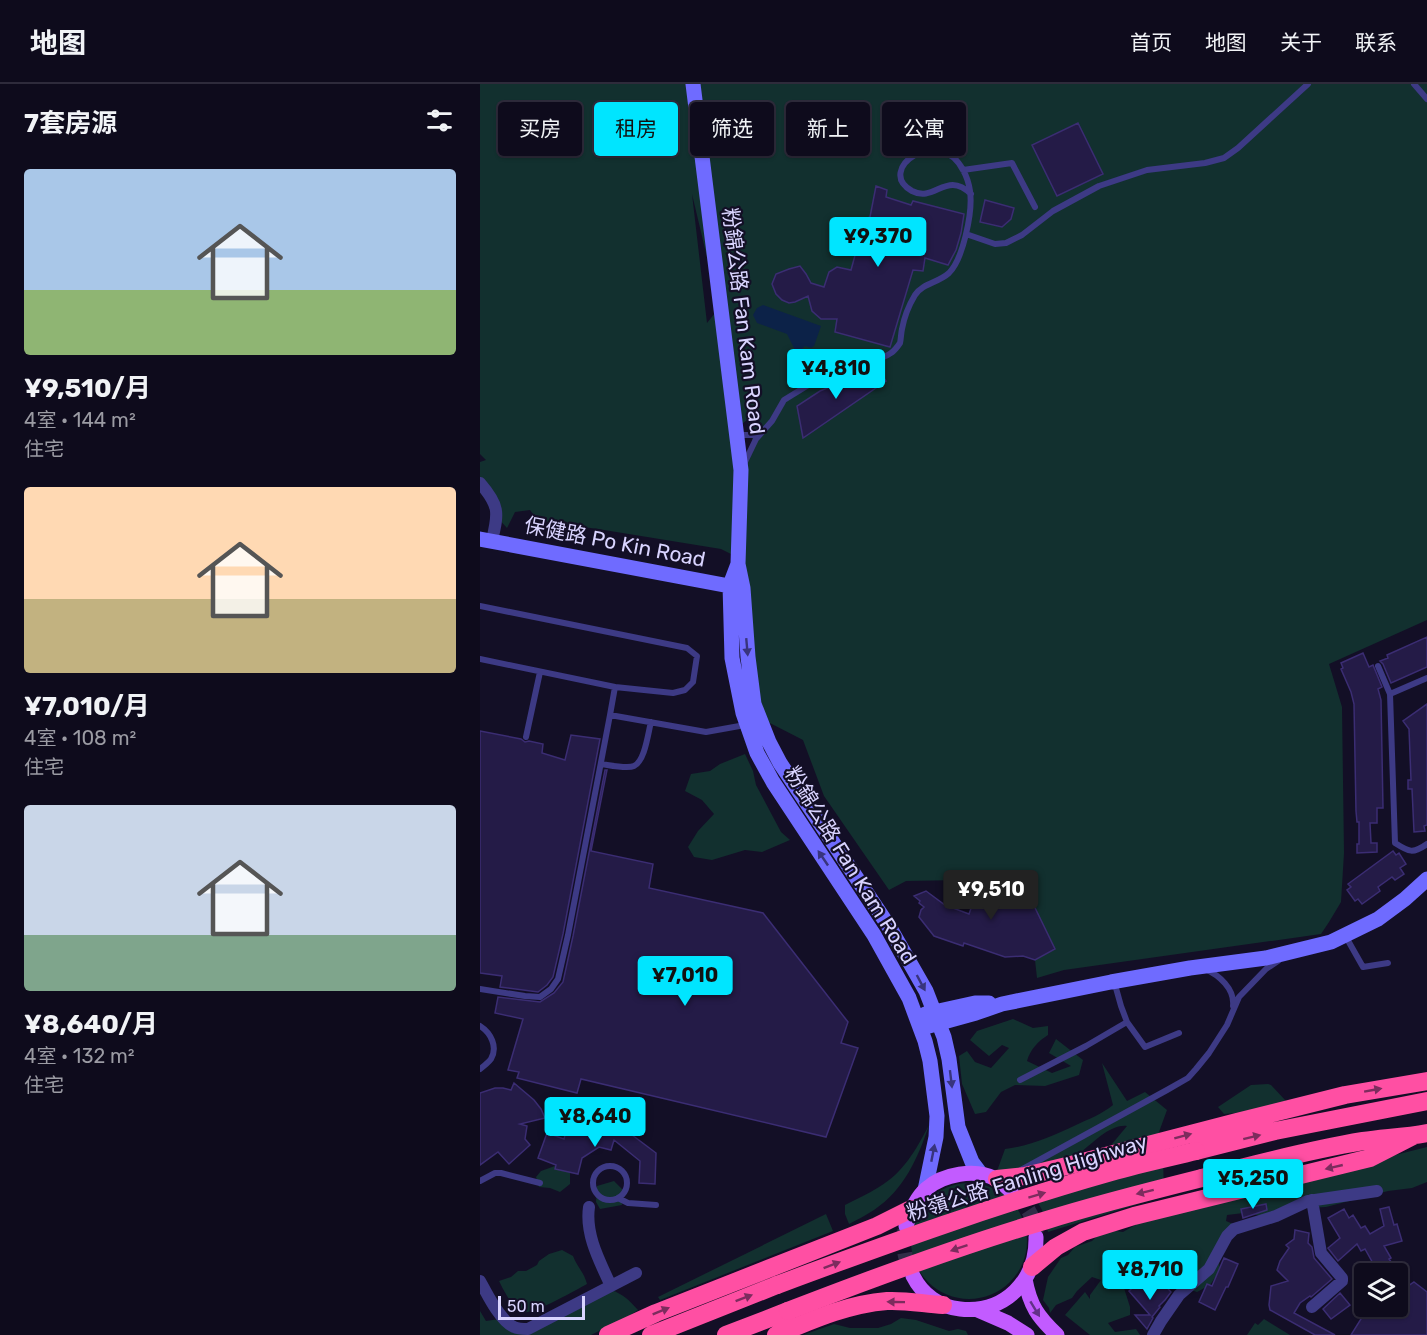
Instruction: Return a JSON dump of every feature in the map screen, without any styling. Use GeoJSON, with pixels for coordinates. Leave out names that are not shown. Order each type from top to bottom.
{"type":"FeatureCollection","features":[{"type":"Feature","properties":{"kind":"highway"},"geometry":{"type":"LineString","coordinates":[[999,1180],[1075,1164],[1345,1095],[1427,1081]]}},
{"type":"Feature","properties":{"kind":"highway","name":"粉嶺公路 Fanling Highway"},"geometry":{"type":"LineString","coordinates":[[651,1335],[874,1249],[960,1219],[1112,1172],[1275,1131],[1427,1101]]}},
{"type":"Feature","properties":{"kind":"highway"},"geometry":{"type":"LineString","coordinates":[[726,1335],[886,1273],[1119,1199],[1284,1157],[1352,1143],[1420,1134]]}},
{"type":"Feature","properties":{"kind":"highway"},"geometry":{"type":"LineString","coordinates":[[1028,1273],[1063,1243],[1083,1232],[1134,1216],[1370,1158],[1420,1134]]}},
{"type":"Feature","properties":{"kind":"highway"},"geometry":{"type":"LineString","coordinates":[[608,1335],[666,1309],[877,1226],[908,1217]]}},
{"type":"Feature","properties":{"kind":"highway"},"geometry":{"type":"LineString","coordinates":[[776,1335],[848,1307],[867,1303],[890,1301],[943,1305]]}},
{"type":"Feature","properties":{"kind":"main road","name":"粉錦公路 Fan Kam Road"},"geometry":{"type":"LineString","coordinates":[[693,84],[738,435],[741,470],[736,587],[754,704],[757,753],[773,782],[874,934],[909,998],[930,1061],[937,1116],[936,1137],[925,1190]]}},
{"type":"Feature","properties":{"kind":"main road","name":"保健路 Po Kin Road"},"geometry":{"type":"LineString","coordinates":[[486,539],[736,587]]}},
{"type":"Feature","properties":{"kind":"main road","name":"粉錦公路 Fan Kam Road"},"geometry":{"type":"LineString","coordinates":[[754,723],[769,742],[875,917],[906,955],[926,991],[944,1037],[958,1127],[972,1162],[999,1180]]}},
{"type":"Feature","properties":{"kind":"main road"},"geometry":{"type":"LineString","coordinates":[[918,1022],[937,1017],[972,1014],[1002,1004],[1114,981],[1266,958],[1331,942],[1378,919],[1427,879]]}},
{"type":"Feature","properties":{"kind":"main road"},"geometry":{"type":"LineString","coordinates":[[908,1217],[925,1190],[950,1176],[966,1174],[999,1180]]}},
{"type":"Feature","properties":{"kind":"main road"},"geometry":{"type":"LineString","coordinates":[[1036,1237],[1036,1248],[1028,1273],[1030,1302],[1036,1312],[1058,1335]]}},
{"type":"Feature","properties":{"kind":"main road"},"geometry":{"type":"LineString","coordinates":[[978,1310],[1003,1301],[1028,1273]]}},
{"type":"Feature","properties":{"kind":"main road"},"geometry":{"type":"LineString","coordinates":[[913,1276],[930,1297],[943,1305],[978,1310],[1008,1323],[1027,1335]]}},
{"type":"Feature","properties":{"kind":"street"},"geometry":{"type":"LineString","coordinates":[[480,483],[496,508],[497,519],[486,539]]}},
{"type":"Feature","properties":{"kind":"street"},"geometry":{"type":"LineString","coordinates":[[1153,1335],[1179,1295],[1209,1269],[1227,1236],[1234,1229],[1276,1216],[1312,1200],[1377,1191]]}},
{"type":"Feature","properties":{"kind":"street"},"geometry":{"type":"LineString","coordinates":[[1312,1200],[1321,1253],[1342,1278],[1342,1281],[1312,1307]]}},
{"type":"Feature","properties":{"kind":"street"},"geometry":{"type":"LineString","coordinates":[[589,1207],[588,1225],[591,1239],[611,1286]]}},
{"type":"Feature","properties":{"kind":"street"},"geometry":{"type":"LineString","coordinates":[[480,1281],[491,1300],[512,1327],[528,1329],[636,1273]]}},
{"type":"Feature","properties":{"kind":"lane"},"geometry":{"type":"LineString","coordinates":[[966,234],[995,244],[1006,243],[1022,235],[1053,211],[1100,186],[1147,170],[1205,163],[1224,158],[1308,84]]}},
{"type":"Feature","properties":{"kind":"lane"},"geometry":{"type":"LineString","coordinates":[[1414,84],[1427,99]]}},
{"type":"Feature","properties":{"kind":"lane"},"geometry":{"type":"LineString","coordinates":[[857,364],[893,352],[900,343],[902,328],[916,294],[927,285],[948,274],[956,265],[966,234],[971,194],[969,183],[958,161],[938,150],[915,154],[903,164],[902,181],[911,190],[920,194],[955,184],[965,188],[971,194]]}},
{"type":"Feature","properties":{"kind":"lane"},"geometry":{"type":"LineString","coordinates":[[963,170],[1012,163],[1035,207]]}},
{"type":"Feature","properties":{"kind":"lane"},"geometry":{"type":"LineString","coordinates":[[845,357],[851,357],[856,361],[856,370],[849,374],[840,369],[840,361],[845,357]]}},
{"type":"Feature","properties":{"kind":"lane"},"geometry":{"type":"LineString","coordinates":[[741,470],[752,446],[772,421],[784,400],[840,369]]}},
{"type":"Feature","properties":{"kind":"lane"},"geometry":{"type":"LineString","coordinates":[[738,435],[755,435],[763,430]]}},
{"type":"Feature","properties":{"kind":"lane"},"geometry":{"type":"LineString","coordinates":[[480,606],[687,648],[697,656],[693,682],[685,690],[673,693],[615,687],[480,659]]}},
{"type":"Feature","properties":{"kind":"lane"},"geometry":{"type":"LineString","coordinates":[[1378,666],[1390,694],[1395,843],[1404,849],[1413,851],[1427,844]]}},
{"type":"Feature","properties":{"kind":"lane"},"geometry":{"type":"LineString","coordinates":[[526,737],[540,672]]}},
{"type":"Feature","properties":{"kind":"lane"},"geometry":{"type":"LineString","coordinates":[[1390,694],[1427,678]]}},
{"type":"Feature","properties":{"kind":"lane"},"geometry":{"type":"LineString","coordinates":[[480,989],[540,997],[551,989],[558,979],[615,687]]}},
{"type":"Feature","properties":{"kind":"lane"},"geometry":{"type":"LineString","coordinates":[[610,715],[706,732],[754,723]]}},
{"type":"Feature","properties":{"kind":"lane"},"geometry":{"type":"LineString","coordinates":[[601,764],[634,766],[642,757],[651,722]]}},
{"type":"Feature","properties":{"kind":"lane"},"geometry":{"type":"LineString","coordinates":[[875,917],[872,923],[890,955],[891,964]]}},
{"type":"Feature","properties":{"kind":"lane"},"geometry":{"type":"LineString","coordinates":[[1346,936],[1363,967],[1388,963]]}},
{"type":"Feature","properties":{"kind":"lane"},"geometry":{"type":"LineString","coordinates":[[999,1180],[1188,1078],[1209,1053],[1227,1025],[1239,997],[1266,969],[1292,952]]}},
{"type":"Feature","properties":{"kind":"lane"},"geometry":{"type":"LineString","coordinates":[[1198,967],[1218,976],[1224,982],[1233,999],[1232,1012]]}},
{"type":"Feature","properties":{"kind":"lane"},"geometry":{"type":"LineString","coordinates":[[1114,981],[1127,1022],[1145,1047],[1179,1033]]}},
{"type":"Feature","properties":{"kind":"lane"},"geometry":{"type":"LineString","coordinates":[[1020,1080],[1127,1022]]}},
{"type":"Feature","properties":{"kind":"lane"},"geometry":{"type":"LineString","coordinates":[[480,1069],[490,1061],[494,1047],[492,1037],[482,1029]]}},
{"type":"Feature","properties":{"kind":"lane"},"geometry":{"type":"LineString","coordinates":[[606,1166],[617,1167],[626,1174],[625,1191],[618,1198],[605,1200],[595,1191],[592,1182],[596,1172],[606,1166]]}},
{"type":"Feature","properties":{"kind":"lane"},"geometry":{"type":"LineString","coordinates":[[480,1181],[495,1173],[501,1173],[540,1184]]}},
{"type":"Feature","properties":{"kind":"lane"},"geometry":{"type":"LineString","coordinates":[[589,1207],[590,1199],[595,1191]]}},
{"type":"Feature","properties":{"kind":"lane"},"geometry":{"type":"LineString","coordinates":[[618,1198],[628,1203],[656,1205]]}},
{"type":"Feature","properties":{"kind":"green space"},"geometry":{"type":"Polygon","coordinates":[[[480,84],[1427,84],[1427,620],[1329,664],[1342,707],[1344,853],[1341,902],[1321,934],[1064,970],[1037,978],[1035,960],[1055,949],[1021,879],[906,881],[889,890],[824,796],[803,740],[764,720],[750,656],[743,560],[721,549],[538,521],[530,510],[515,512],[507,528],[496,516],[480,486],[480,462],[486,460],[480,454],[480,84]],[[692,194],[707,323],[719,308],[692,194]],[[747,420],[737,428],[738,467],[753,452],[747,420]]]}},
{"type":"Feature","properties":{"kind":"green space"},"geometry":{"type":"Polygon","coordinates":[[[745,754],[753,771],[756,785],[781,832],[790,840],[762,852],[745,850],[712,860],[694,857],[688,847],[698,831],[714,814],[702,800],[685,791],[691,774],[710,771],[720,764],[745,754]]]}},
{"type":"Feature","properties":{"kind":"green space"},"geometry":{"type":"Polygon","coordinates":[[[1013,1019],[1033,1028],[1048,1026],[1048,1035],[1035,1046],[1027,1061],[1052,1073],[1071,1066],[1049,1053],[1056,1039],[1083,1060],[1079,1075],[1045,1086],[1015,1085],[1001,1092],[986,1112],[975,1114],[962,1084],[959,1056],[967,1051],[975,1062],[991,1068],[1009,1048],[1002,1045],[989,1056],[970,1040],[977,1031],[1013,1019]]]}},
{"type":"Feature","properties":{"kind":"green space"},"geometry":{"type":"Polygon","coordinates":[[[1102,1063],[1127,1101],[1145,1092],[1167,1110],[1159,1132],[1162,1146],[1114,1159],[1112,1144],[1127,1126],[1121,1126],[1102,1135],[1080,1153],[1095,1165],[997,1171],[1005,1149],[1050,1137],[1113,1105],[1102,1063]]]}},
{"type":"Feature","properties":{"kind":"green space"},"geometry":{"type":"Polygon","coordinates":[[[1268,1084],[1286,1101],[1247,1112],[1224,1114],[1218,1107],[1251,1085],[1268,1084]]]}},
{"type":"Feature","properties":{"kind":"green space"},"geometry":{"type":"Polygon","coordinates":[[[929,1125],[915,1161],[894,1193],[874,1210],[849,1224],[845,1214],[845,1205],[875,1190],[895,1175],[914,1152],[929,1125]]]}},
{"type":"Feature","properties":{"kind":"green space"},"geometry":{"type":"Polygon","coordinates":[[[1427,1147],[1427,1182],[1412,1188],[1388,1191],[1326,1207],[1287,1209],[1268,1216],[1256,1215],[1252,1212],[1227,1215],[1226,1221],[1233,1224],[1219,1263],[1220,1270],[1210,1285],[1197,1292],[1164,1278],[1152,1282],[1134,1280],[1124,1288],[1130,1315],[1108,1323],[1115,1332],[1136,1329],[1140,1335],[1090,1335],[1065,1315],[1085,1292],[1090,1299],[1090,1295],[1101,1280],[1092,1277],[1072,1298],[1056,1305],[1050,1313],[1043,1300],[1048,1277],[1061,1258],[1068,1255],[1075,1247],[1092,1241],[1108,1230],[1123,1232],[1149,1217],[1427,1147]]]}},
{"type":"Feature","properties":{"kind":"green space"},"geometry":{"type":"Polygon","coordinates":[[[1163,1154],[1164,1196],[1048,1232],[1042,1210],[1036,1199],[1163,1154]]]}},
{"type":"Feature","properties":{"kind":"green space"},"geometry":{"type":"Polygon","coordinates":[[[555,1166],[564,1167],[570,1172],[570,1184],[560,1192],[539,1187],[536,1177],[541,1171],[555,1166]]]}},
{"type":"Feature","properties":{"kind":"green space"},"geometry":{"type":"Polygon","coordinates":[[[614,1181],[624,1191],[621,1193],[622,1205],[600,1209],[596,1202],[597,1186],[614,1181]]]}},
{"type":"Feature","properties":{"kind":"green space"},"geometry":{"type":"Polygon","coordinates":[[[969,1183],[991,1187],[1010,1200],[1023,1219],[1027,1241],[1023,1263],[1010,1282],[991,1295],[969,1299],[947,1295],[928,1282],[915,1263],[911,1241],[915,1219],[928,1200],[947,1187],[969,1183]]]}},
{"type":"Feature","properties":{"kind":"green space"},"geometry":{"type":"Polygon","coordinates":[[[826,1214],[833,1231],[660,1300],[658,1297],[826,1214]]]}},
{"type":"Feature","properties":{"kind":"green space"},"geometry":{"type":"Polygon","coordinates":[[[562,1250],[573,1256],[587,1284],[534,1310],[521,1312],[518,1310],[499,1281],[511,1277],[518,1271],[526,1271],[549,1254],[562,1250]]]}},
{"type":"Feature","properties":{"kind":"green space"},"geometry":{"type":"Polygon","coordinates":[[[611,1290],[626,1298],[638,1310],[591,1335],[480,1335],[480,1311],[486,1321],[499,1319],[510,1331],[611,1290]]]}},
{"type":"Feature","properties":{"kind":"green space"},"geometry":{"type":"Polygon","coordinates":[[[901,1318],[916,1320],[949,1331],[958,1329],[966,1331],[968,1335],[803,1335],[834,1324],[850,1328],[878,1328],[901,1318]]]}},
{"type":"Feature","properties":{"kind":"green space"},"geometry":{"type":"Polygon","coordinates":[[[1264,1319],[1290,1335],[1247,1335],[1255,1323],[1258,1325],[1264,1319]]]}},
{"type":"Feature","properties":{"kind":"water"},"geometry":{"type":"Polygon","coordinates":[[[763,305],[821,326],[814,346],[811,348],[805,346],[797,354],[787,334],[757,323],[753,315],[757,308],[763,305]]]}},
{"type":"Feature","properties":{"kind":"building"},"geometry":{"type":"Polygon","coordinates":[[[1078,123],[1103,174],[1057,196],[1032,145],[1078,123]]]}},
{"type":"Feature","properties":{"kind":"building"},"geometry":{"type":"Polygon","coordinates":[[[876,186],[887,190],[886,197],[911,205],[913,201],[964,214],[956,250],[948,265],[925,258],[923,271],[913,270],[890,347],[835,332],[837,319],[821,319],[812,311],[808,296],[789,303],[776,294],[772,284],[776,274],[800,266],[811,283],[824,287],[829,272],[837,267],[851,270],[865,219],[870,217],[876,186]]]}},
{"type":"Feature","properties":{"kind":"building"},"geometry":{"type":"Polygon","coordinates":[[[985,200],[1014,208],[1011,219],[1002,227],[980,222],[985,200]]]}},
{"type":"Feature","properties":{"kind":"building"},"geometry":{"type":"Polygon","coordinates":[[[876,366],[886,381],[803,438],[797,406],[820,391],[857,379],[876,366]]]}},
{"type":"Feature","properties":{"kind":"building"},"geometry":{"type":"Polygon","coordinates":[[[1427,637],[1427,667],[1391,683],[1380,661],[1388,658],[1387,655],[1427,637]]]}},
{"type":"Feature","properties":{"kind":"building"},"geometry":{"type":"Polygon","coordinates":[[[1363,653],[1369,667],[1373,665],[1382,687],[1378,689],[1381,700],[1383,808],[1377,808],[1377,823],[1370,823],[1371,843],[1377,843],[1377,852],[1357,853],[1359,822],[1357,822],[1356,811],[1354,704],[1341,669],[1343,668],[1341,663],[1363,653]]]}},
{"type":"Feature","properties":{"kind":"building"},"geometry":{"type":"Polygon","coordinates":[[[1427,704],[1427,825],[1424,826],[1425,831],[1414,832],[1412,789],[1408,789],[1408,780],[1411,780],[1409,729],[1403,721],[1427,704]]]}},
{"type":"Feature","properties":{"kind":"building"},"geometry":{"type":"Polygon","coordinates":[[[480,731],[543,744],[542,753],[565,760],[571,735],[600,739],[553,977],[538,992],[500,987],[502,976],[480,973],[480,731]]]}},
{"type":"Feature","properties":{"kind":"building"},"geometry":{"type":"Polygon","coordinates":[[[605,770],[607,770],[591,851],[653,864],[649,888],[763,913],[848,1022],[841,1043],[858,1048],[826,1137],[581,1079],[577,1093],[517,1078],[519,1072],[508,1070],[523,1019],[495,1013],[498,997],[540,1002],[554,993],[563,982],[605,770]]]}},
{"type":"Feature","properties":{"kind":"building"},"geometry":{"type":"Polygon","coordinates":[[[1393,851],[1396,855],[1399,853],[1406,864],[1400,868],[1404,874],[1395,880],[1392,877],[1378,887],[1380,891],[1362,904],[1358,899],[1355,901],[1347,890],[1351,887],[1348,884],[1393,851]]]}},
{"type":"Feature","properties":{"kind":"building"},"geometry":{"type":"Polygon","coordinates":[[[1021,879],[1055,949],[1035,960],[1023,956],[1005,957],[934,936],[919,917],[924,907],[914,896],[926,891],[945,905],[969,914],[981,880],[1021,879]]]}},
{"type":"Feature","properties":{"kind":"building"},"geometry":{"type":"Polygon","coordinates":[[[514,1083],[534,1100],[545,1118],[520,1124],[527,1126],[525,1139],[530,1145],[509,1164],[498,1152],[480,1165],[480,1093],[495,1088],[511,1090],[514,1083]]]}},
{"type":"Feature","properties":{"kind":"building"},"geometry":{"type":"Polygon","coordinates":[[[577,1118],[628,1132],[656,1153],[655,1184],[639,1183],[640,1161],[614,1140],[611,1150],[599,1147],[582,1158],[578,1174],[555,1169],[556,1165],[538,1158],[547,1133],[564,1139],[568,1123],[577,1118]]]}},
{"type":"Feature","properties":{"kind":"building"},"geometry":{"type":"Polygon","coordinates":[[[1266,1204],[1267,1210],[1243,1218],[1241,1209],[1266,1204]]]}},
{"type":"Feature","properties":{"kind":"building"},"geometry":{"type":"Polygon","coordinates":[[[1389,1207],[1402,1241],[1384,1246],[1392,1263],[1373,1263],[1365,1249],[1361,1251],[1357,1244],[1338,1261],[1328,1248],[1340,1238],[1328,1218],[1344,1209],[1349,1218],[1353,1215],[1361,1228],[1365,1226],[1370,1234],[1384,1226],[1380,1209],[1389,1207]]]}},
{"type":"Feature","properties":{"kind":"building"},"geometry":{"type":"Polygon","coordinates":[[[1295,1230],[1309,1233],[1308,1243],[1312,1247],[1314,1258],[1332,1279],[1300,1303],[1294,1313],[1335,1335],[1315,1335],[1270,1310],[1271,1286],[1288,1281],[1277,1270],[1289,1248],[1286,1245],[1294,1239],[1295,1230]]]}},
{"type":"Feature","properties":{"kind":"building"},"geometry":{"type":"Polygon","coordinates":[[[1224,1258],[1238,1264],[1215,1310],[1199,1302],[1207,1284],[1212,1286],[1224,1258]]]}},
{"type":"Feature","properties":{"kind":"building"},"geometry":{"type":"Polygon","coordinates":[[[1139,1282],[1149,1294],[1162,1282],[1171,1292],[1159,1306],[1147,1329],[1135,1315],[1150,1315],[1129,1291],[1139,1282]]]}},
{"type":"Feature","properties":{"kind":"building"},"geometry":{"type":"Polygon","coordinates":[[[1414,1282],[1427,1292],[1427,1335],[1351,1335],[1362,1317],[1408,1317],[1408,1286],[1414,1282]]]}},
{"type":"Feature","properties":{"kind":"building"},"geometry":{"type":"Polygon","coordinates":[[[1340,1293],[1350,1305],[1331,1319],[1323,1309],[1340,1293]]]}},
{"type":"Feature","properties":{"kind":"tunnel"},"geometry":{"type":"LineString","coordinates":[[1013,1193],[1029,1211],[1036,1233]]}},
{"type":"Feature","properties":{"kind":"tunnel"},"geometry":{"type":"LineString","coordinates":[[905,1230],[905,1253],[913,1276]]}}]}
